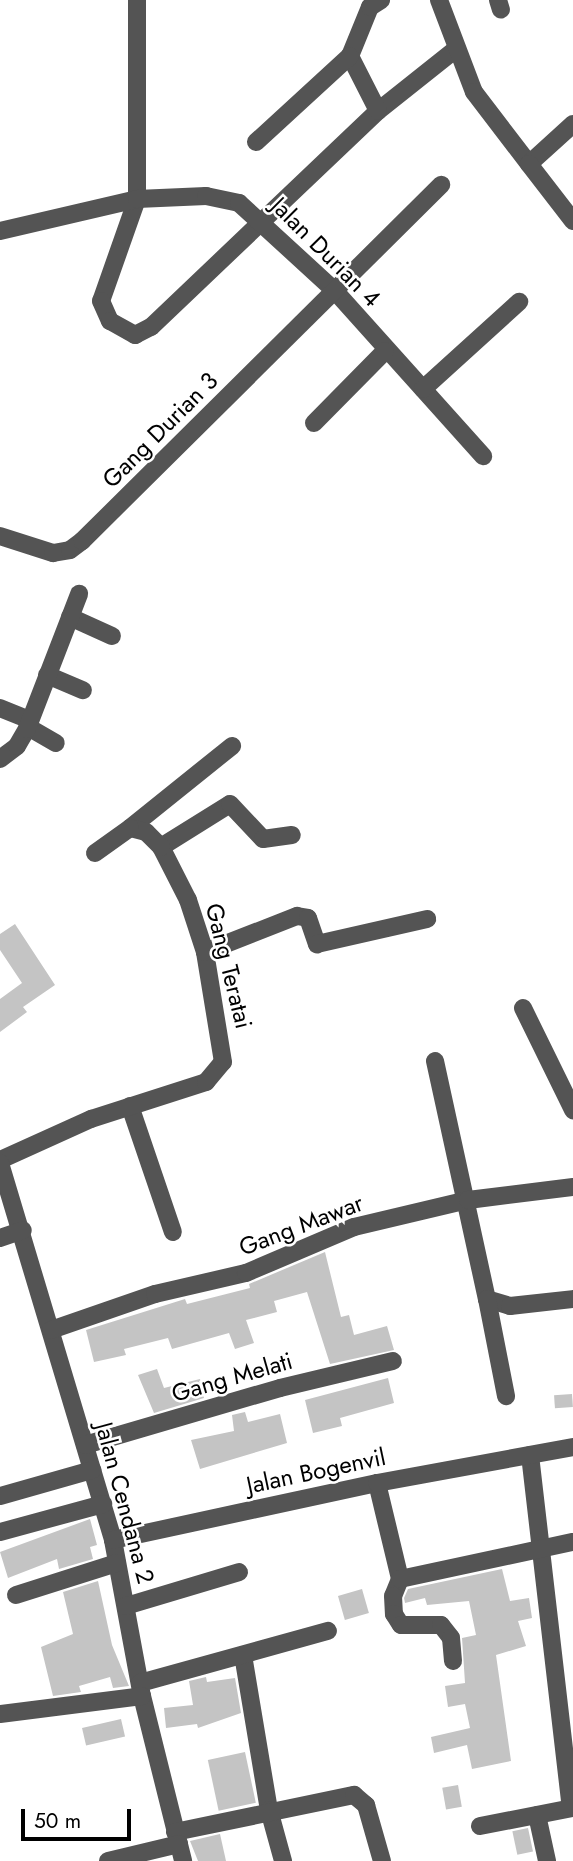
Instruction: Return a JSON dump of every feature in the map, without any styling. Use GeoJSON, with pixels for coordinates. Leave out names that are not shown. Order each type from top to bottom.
{"type":"FeatureCollection","features":[{"type":"Feature","properties":{"kind":"street"},"geometry":{"type":"LineString","coordinates":[[137,0],[137,199],[101,301],[110,321],[135,335],[151,327],[261,219],[378,111],[456,49]]}},
{"type":"Feature","properties":{"kind":"street"},"geometry":{"type":"LineString","coordinates":[[256,142],[350,56],[370,7],[381,0]]}},
{"type":"Feature","properties":{"kind":"street"},"geometry":{"type":"LineString","coordinates":[[439,0],[477,98],[573,221]]}},
{"type":"Feature","properties":{"kind":"street"},"geometry":{"type":"LineString","coordinates":[[350,56],[378,111]]}},
{"type":"Feature","properties":{"kind":"street"},"geometry":{"type":"LineString","coordinates":[[529,164],[573,124]]}},
{"type":"Feature","properties":{"kind":"street","name":"Gang Durian 3"},"geometry":{"type":"LineString","coordinates":[[0,536],[53,553],[70,550],[441,185]]}},
{"type":"Feature","properties":{"kind":"street","name":"Jalan Durian 4"},"geometry":{"type":"LineString","coordinates":[[0,231],[137,199],[226,197],[261,219],[335,290],[386,351],[483,456]]}},
{"type":"Feature","properties":{"kind":"street"},"geometry":{"type":"LineString","coordinates":[[423,389],[519,302]]}},
{"type":"Feature","properties":{"kind":"street"},"geometry":{"type":"LineString","coordinates":[[314,423],[386,351]]}},
{"type":"Feature","properties":{"kind":"street"},"geometry":{"type":"LineString","coordinates":[[0,759],[17,746],[29,723],[79,594]]}},
{"type":"Feature","properties":{"kind":"street"},"geometry":{"type":"LineString","coordinates":[[70,617],[112,636]]}},
{"type":"Feature","properties":{"kind":"street"},"geometry":{"type":"LineString","coordinates":[[47,676],[83,690]]}},
{"type":"Feature","properties":{"kind":"street"},"geometry":{"type":"LineString","coordinates":[[0,708],[29,723],[56,743]]}},
{"type":"Feature","properties":{"kind":"street"},"geometry":{"type":"LineString","coordinates":[[95,853],[232,746]]}},
{"type":"Feature","properties":{"kind":"street"},"geometry":{"type":"LineString","coordinates":[[130,828],[146,832],[161,847],[223,805],[236,807],[263,839],[292,835]]}},
{"type":"Feature","properties":{"kind":"street","name":"Gang Teratai"},"geometry":{"type":"LineString","coordinates":[[0,1162],[91,1119],[206,1082],[223,1062],[205,952],[188,900],[161,847]]}},
{"type":"Feature","properties":{"kind":"street"},"geometry":{"type":"LineString","coordinates":[[205,952],[297,916],[307,918],[317,944],[427,919]]}},
{"type":"Feature","properties":{"kind":"street"},"geometry":{"type":"LineString","coordinates":[[523,1008],[573,1110]]}},
{"type":"Feature","properties":{"kind":"street"},"geometry":{"type":"LineString","coordinates":[[435,1061],[468,1200],[506,1396]]}},
{"type":"Feature","properties":{"kind":"street"},"geometry":{"type":"LineString","coordinates":[[130,1106],[173,1232]]}},
{"type":"Feature","properties":{"kind":"street","name":"Jalan Cendana 2"},"geometry":{"type":"LineString","coordinates":[[0,1162],[23,1230],[113,1540],[141,1690],[179,1845]]}},
{"type":"Feature","properties":{"kind":"street","name":"Gang Mawar"},"geometry":{"type":"LineString","coordinates":[[51,1330],[155,1294],[246,1273],[354,1227],[468,1200],[573,1187]]}},
{"type":"Feature","properties":{"kind":"street"},"geometry":{"type":"LineString","coordinates":[[0,1238],[23,1230]]}},
{"type":"Feature","properties":{"kind":"street"},"geometry":{"type":"LineString","coordinates":[[487,1299],[510,1306],[573,1299]]}},
{"type":"Feature","properties":{"kind":"street","name":"Gang Melati"},"geometry":{"type":"LineString","coordinates":[[85,1445],[280,1388],[393,1362]]}},
{"type":"Feature","properties":{"kind":"street","name":"Jalan Bogenvil"},"geometry":{"type":"LineString","coordinates":[[113,1540],[377,1483],[573,1447]]}},
{"type":"Feature","properties":{"kind":"street"},"geometry":{"type":"LineString","coordinates":[[480,1826],[572,1808],[530,1455]]}},
{"type":"Feature","properties":{"kind":"street"},"geometry":{"type":"LineString","coordinates":[[0,1496],[92,1470]]}},
{"type":"Feature","properties":{"kind":"street"},"geometry":{"type":"LineString","coordinates":[[377,1483],[400,1579],[393,1596],[401,1625],[441,1625],[451,1638],[453,1661]]}},
{"type":"Feature","properties":{"kind":"street"},"geometry":{"type":"LineString","coordinates":[[0,1532],[103,1504]]}},
{"type":"Feature","properties":{"kind":"street"},"geometry":{"type":"LineString","coordinates":[[400,1579],[573,1542]]}},
{"type":"Feature","properties":{"kind":"street"},"geometry":{"type":"LineString","coordinates":[[16,1595],[117,1563]]}},
{"type":"Feature","properties":{"kind":"street"},"geometry":{"type":"LineString","coordinates":[[125,1606],[239,1572]]}},
{"type":"Feature","properties":{"kind":"street"},"geometry":{"type":"LineString","coordinates":[[0,1714],[141,1690],[243,1655],[328,1631]]}},
{"type":"Feature","properties":{"kind":"street"},"geometry":{"type":"LineString","coordinates":[[243,1655],[270,1810],[283,1861]]}},
{"type":"Feature","properties":{"kind":"street"},"geometry":{"type":"LineString","coordinates":[[108,1861],[179,1845],[270,1810],[360,1796],[382,1861]]}},
{"type":"Feature","properties":{"kind":"street"},"geometry":{"type":"LineString","coordinates":[[537,1815],[547,1861]]}},
{"type":"Feature","properties":{"kind":"building"},"geometry":{"type":"Polygon","coordinates":[[[15,924],[55,985],[23,1007],[27,1012],[0,1032],[0,999],[22,983],[0,950],[0,934],[15,924]]]}},
{"type":"Feature","properties":{"kind":"building"},"geometry":{"type":"Polygon","coordinates":[[[325,1252],[341,1317],[349,1315],[354,1335],[387,1326],[394,1350],[330,1364],[307,1292],[274,1301],[277,1312],[246,1320],[254,1343],[235,1349],[229,1333],[172,1349],[168,1338],[124,1349],[126,1355],[94,1362],[86,1330],[185,1299],[187,1304],[250,1288],[249,1284],[325,1252]]]}},
{"type":"Feature","properties":{"kind":"building"},"geometry":{"type":"Polygon","coordinates":[[[157,1369],[164,1388],[200,1379],[204,1398],[154,1413],[138,1375],[157,1369]]]}},
{"type":"Feature","properties":{"kind":"building"},"geometry":{"type":"Polygon","coordinates":[[[388,1378],[394,1403],[340,1418],[342,1426],[313,1433],[305,1400],[388,1378]]]}},
{"type":"Feature","properties":{"kind":"building"},"geometry":{"type":"Polygon","coordinates":[[[572,1394],[573,1407],[555,1408],[554,1395],[572,1394]]]}},
{"type":"Feature","properties":{"kind":"building"},"geometry":{"type":"Polygon","coordinates":[[[245,1412],[248,1422],[280,1414],[287,1443],[200,1469],[191,1440],[234,1431],[232,1415],[245,1412]]]}},
{"type":"Feature","properties":{"kind":"building"},"geometry":{"type":"Polygon","coordinates":[[[90,1519],[97,1545],[90,1547],[93,1559],[59,1569],[57,1559],[8,1578],[0,1552],[90,1519]]]}},
{"type":"Feature","properties":{"kind":"building"},"geometry":{"type":"Polygon","coordinates":[[[502,1569],[510,1601],[529,1598],[532,1618],[518,1621],[526,1646],[496,1655],[511,1761],[472,1769],[467,1745],[434,1753],[431,1737],[470,1728],[465,1704],[448,1707],[445,1686],[465,1683],[462,1638],[476,1635],[469,1601],[427,1605],[425,1598],[405,1603],[404,1598],[408,1589],[502,1569]]]}},
{"type":"Feature","properties":{"kind":"building"},"geometry":{"type":"Polygon","coordinates":[[[98,1581],[112,1645],[129,1686],[113,1688],[110,1677],[79,1686],[81,1692],[53,1696],[41,1647],[73,1634],[63,1592],[98,1581]]]}},
{"type":"Feature","properties":{"kind":"building"},"geometry":{"type":"Polygon","coordinates":[[[362,1589],[369,1613],[345,1620],[338,1596],[362,1589]]]}},
{"type":"Feature","properties":{"kind":"building"},"geometry":{"type":"Polygon","coordinates":[[[206,1677],[207,1682],[235,1678],[241,1713],[198,1728],[197,1724],[166,1728],[164,1708],[193,1705],[189,1681],[206,1677]]]}},
{"type":"Feature","properties":{"kind":"building"},"geometry":{"type":"Polygon","coordinates":[[[121,1719],[125,1737],[86,1746],[82,1728],[121,1719]]]}},
{"type":"Feature","properties":{"kind":"building"},"geometry":{"type":"Polygon","coordinates":[[[245,1752],[256,1803],[219,1811],[208,1760],[245,1752]]]}},
{"type":"Feature","properties":{"kind":"building"},"geometry":{"type":"Polygon","coordinates":[[[458,1785],[462,1807],[446,1809],[442,1788],[458,1785]]]}},
{"type":"Feature","properties":{"kind":"building"},"geometry":{"type":"Polygon","coordinates":[[[528,1828],[533,1851],[517,1855],[512,1831],[528,1828]]]}},
{"type":"Feature","properties":{"kind":"building"},"geometry":{"type":"Polygon","coordinates":[[[220,1834],[226,1861],[198,1861],[190,1841],[220,1834]]]}}]}
